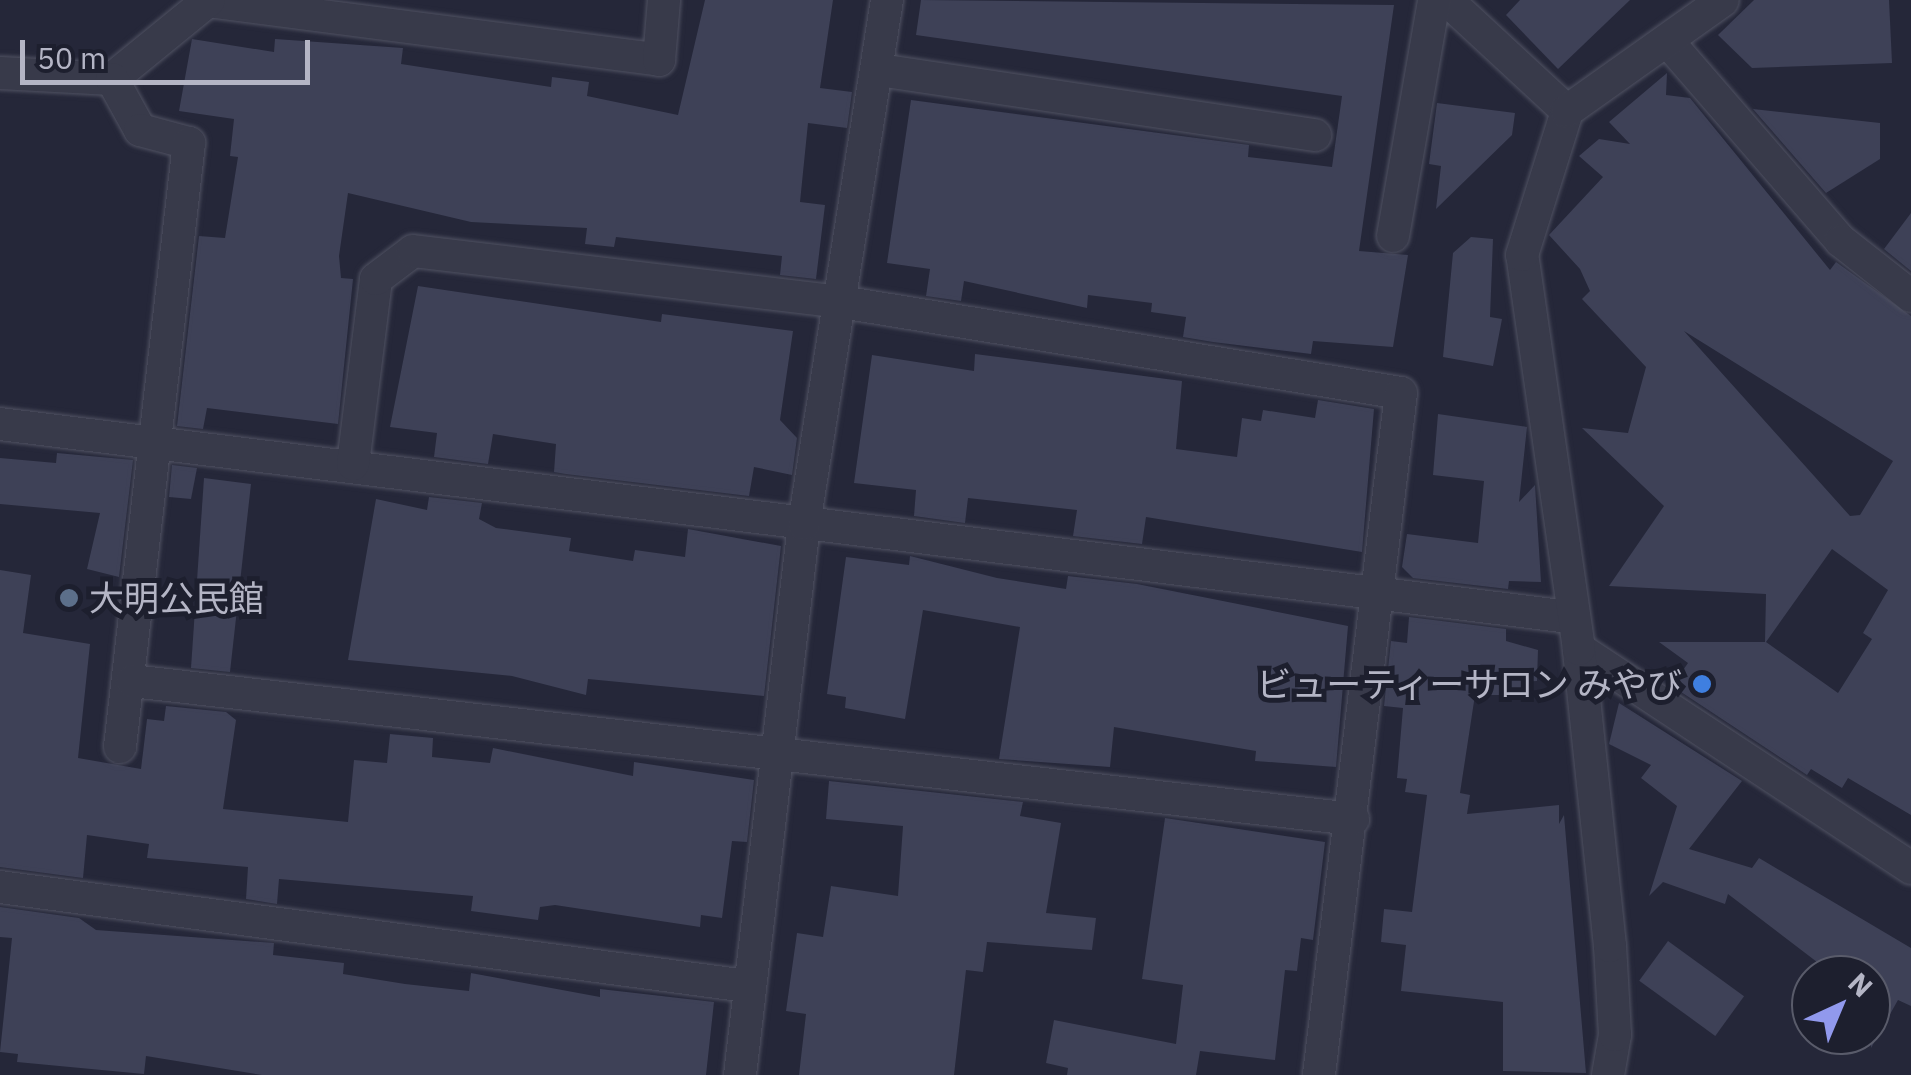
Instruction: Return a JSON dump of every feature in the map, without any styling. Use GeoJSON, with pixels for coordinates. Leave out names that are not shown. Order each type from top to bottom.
{"type":"FeatureCollection","features":[{"type":"Feature","properties":{"kind":"street"},"geometry":{"type":"LineString","coordinates":[[0,74],[112,79],[208,1],[659,60],[664,0]]}},
{"type":"Feature","properties":{"kind":"street"},"geometry":{"type":"LineString","coordinates":[[740,1075],[747,986],[784,759],[804,524],[879,70],[887,0]]}},
{"type":"Feature","properties":{"kind":"street"},"geometry":{"type":"LineString","coordinates":[[1393,236],[1434,0]]}},
{"type":"Feature","properties":{"kind":"street"},"geometry":{"type":"LineString","coordinates":[[1447,0],[1568,111]]}},
{"type":"Feature","properties":{"kind":"street"},"geometry":{"type":"LineString","coordinates":[[1608,1075],[1616,1035],[1610,946],[1579,649],[1569,616],[1522,254],[1568,111],[1670,44],[1724,0]]}},
{"type":"Feature","properties":{"kind":"street"},"geometry":{"type":"LineString","coordinates":[[1670,44],[1841,242],[1911,296]]}},
{"type":"Feature","properties":{"kind":"street"},"geometry":{"type":"LineString","coordinates":[[879,70],[1316,135]]}},
{"type":"Feature","properties":{"kind":"street"},"geometry":{"type":"LineString","coordinates":[[112,79],[140,130],[189,143],[149,444],[132,681],[120,747]]}},
{"type":"Feature","properties":{"kind":"street"},"geometry":{"type":"LineString","coordinates":[[353,464],[376,279],[413,251],[841,302],[1401,393],[1380,599],[1319,1075]]}},
{"type":"Feature","properties":{"kind":"street"},"geometry":{"type":"LineString","coordinates":[[0,424],[149,444],[353,464],[1380,599],[1569,616]]}},
{"type":"Feature","properties":{"kind":"street"},"geometry":{"type":"LineString","coordinates":[[1579,649],[1911,868]]}},
{"type":"Feature","properties":{"kind":"street"},"geometry":{"type":"LineString","coordinates":[[132,681],[784,759],[1353,818]]}},
{"type":"Feature","properties":{"kind":"street"},"geometry":{"type":"LineString","coordinates":[[0,887],[747,986]]}},
{"type":"Feature","properties":{"kind":"building"},"geometry":{"type":"Polygon","coordinates":[[[705,0],[833,0],[820,88],[852,92],[847,128],[808,123],[800,202],[825,205],[816,279],[780,275],[782,256],[616,237],[614,247],[585,244],[587,228],[471,222],[348,193],[339,256],[341,278],[353,279],[338,424],[207,408],[203,429],[177,426],[199,236],[225,238],[238,157],[230,156],[234,119],[179,111],[192,39],[274,52],[275,39],[403,48],[401,64],[551,87],[552,77],[589,82],[587,96],[678,115],[705,0]]]}},
{"type":"Feature","properties":{"kind":"building"},"geometry":{"type":"Polygon","coordinates":[[[921,0],[1394,5],[1359,251],[1408,255],[1393,347],[1313,341],[1311,354],[1213,342],[1183,337],[1186,317],[1151,312],[1152,303],[1088,295],[1087,308],[964,281],[961,301],[926,296],[930,269],[887,263],[911,100],[1249,145],[1248,157],[1332,167],[1342,96],[916,35],[921,0]]]}},
{"type":"Feature","properties":{"kind":"building"},"geometry":{"type":"Polygon","coordinates":[[[1520,0],[1630,0],[1558,69],[1506,15],[1520,0]]]}},
{"type":"Feature","properties":{"kind":"building"},"geometry":{"type":"Polygon","coordinates":[[[1754,0],[1889,0],[1892,63],[1752,68],[1718,35],[1754,0]]]}},
{"type":"Feature","properties":{"kind":"building"},"geometry":{"type":"Polygon","coordinates":[[[1667,73],[1666,95],[1690,98],[1830,270],[1836,262],[1911,316],[1911,815],[1848,778],[1842,788],[1811,769],[1807,775],[1672,686],[1688,663],[1659,642],[1765,642],[1766,594],[1609,586],[1664,506],[1582,428],[1628,433],[1646,367],[1582,299],[1590,291],[1580,269],[1549,235],[1603,177],[1579,156],[1599,139],[1630,144],[1609,122],[1667,73]],[[1684,331],[1850,516],[1860,515],[1893,461],[1684,331]],[[1832,549],[1766,642],[1838,693],[1872,639],[1863,633],[1888,590],[1832,549]]]}},
{"type":"Feature","properties":{"kind":"building"},"geometry":{"type":"Polygon","coordinates":[[[1437,103],[1515,113],[1512,135],[1436,209],[1441,166],[1429,164],[1437,103]]]}},
{"type":"Feature","properties":{"kind":"building"},"geometry":{"type":"Polygon","coordinates":[[[1753,109],[1880,123],[1880,159],[1826,193],[1753,109]]]}},
{"type":"Feature","properties":{"kind":"building"},"geometry":{"type":"Polygon","coordinates":[[[1911,213],[1911,271],[1884,249],[1911,213]]]}},
{"type":"Feature","properties":{"kind":"building"},"geometry":{"type":"Polygon","coordinates":[[[1471,237],[1493,239],[1490,317],[1502,319],[1493,366],[1443,357],[1453,253],[1471,237]]]}},
{"type":"Feature","properties":{"kind":"building"},"geometry":{"type":"Polygon","coordinates":[[[418,286],[661,322],[662,314],[793,331],[780,420],[797,438],[792,475],[754,467],[749,496],[566,474],[554,472],[556,444],[493,434],[488,464],[434,457],[437,433],[390,427],[418,286]]]}},
{"type":"Feature","properties":{"kind":"building"},"geometry":{"type":"Polygon","coordinates":[[[975,354],[1182,381],[1176,449],[1237,457],[1242,418],[1261,421],[1263,410],[1315,418],[1318,400],[1374,409],[1362,552],[1146,517],[1142,544],[1073,536],[1077,510],[968,498],[965,523],[914,516],[916,490],[854,483],[872,355],[974,371],[975,354]]]}},
{"type":"Feature","properties":{"kind":"building"},"geometry":{"type":"Polygon","coordinates":[[[1438,414],[1527,427],[1519,502],[1535,485],[1541,582],[1509,581],[1508,589],[1413,578],[1402,567],[1407,534],[1478,543],[1484,481],[1433,475],[1438,414]]]}},
{"type":"Feature","properties":{"kind":"building"},"geometry":{"type":"Polygon","coordinates":[[[57,453],[133,460],[119,577],[87,569],[100,513],[0,504],[0,458],[56,463],[57,453]]]}},
{"type":"Feature","properties":{"kind":"building"},"geometry":{"type":"Polygon","coordinates":[[[172,465],[197,468],[191,499],[169,497],[172,465]]]}},
{"type":"Feature","properties":{"kind":"building"},"geometry":{"type":"Polygon","coordinates":[[[204,478],[251,484],[230,672],[191,668],[204,478]]]}},
{"type":"Feature","properties":{"kind":"building"},"geometry":{"type":"Polygon","coordinates":[[[429,497],[482,503],[479,519],[496,528],[571,538],[569,551],[633,561],[635,550],[685,557],[688,529],[781,546],[764,696],[588,679],[586,695],[512,676],[348,660],[376,499],[427,510],[429,497]]]}},
{"type":"Feature","properties":{"kind":"building"},"geometry":{"type":"Polygon","coordinates":[[[910,556],[997,578],[1066,589],[1068,576],[1137,584],[1348,626],[1336,767],[1255,761],[1256,751],[1114,727],[1110,767],[999,759],[1020,627],[923,610],[905,719],[845,708],[846,697],[827,694],[846,557],[909,565],[910,556]]]}},
{"type":"Feature","properties":{"kind":"building"},"geometry":{"type":"Polygon","coordinates":[[[0,570],[31,575],[23,633],[90,644],[78,758],[141,769],[147,719],[164,721],[166,706],[226,712],[236,720],[223,809],[348,822],[354,760],[387,763],[390,734],[433,738],[432,757],[490,763],[493,748],[633,776],[634,762],[754,780],[747,842],[732,841],[722,918],[701,915],[700,927],[555,905],[540,907],[538,920],[471,911],[473,896],[279,879],[277,904],[246,899],[248,867],[147,858],[149,844],[87,835],[83,878],[0,867],[0,570]]]}},
{"type":"Feature","properties":{"kind":"building"},"geometry":{"type":"Polygon","coordinates":[[[1409,617],[1506,629],[1506,641],[1538,650],[1537,681],[1522,682],[1522,695],[1475,695],[1460,793],[1470,795],[1467,814],[1559,805],[1559,824],[1564,815],[1586,1073],[1503,1071],[1503,1002],[1401,991],[1406,945],[1381,942],[1384,909],[1412,912],[1427,795],[1405,792],[1407,779],[1397,778],[1403,708],[1384,706],[1391,641],[1407,643],[1409,617]]]}},
{"type":"Feature","properties":{"kind":"building"},"geometry":{"type":"Polygon","coordinates":[[[1619,703],[1742,781],[1689,849],[1752,868],[1759,858],[1911,948],[1911,1006],[1898,1000],[1891,1012],[1891,955],[1808,955],[1728,894],[1725,904],[1663,882],[1649,896],[1677,806],[1641,778],[1651,765],[1609,744],[1619,703]]]}},
{"type":"Feature","properties":{"kind":"building"},"geometry":{"type":"Polygon","coordinates":[[[829,781],[1023,802],[1020,816],[1061,823],[1046,913],[1096,918],[1092,950],[987,942],[983,972],[966,970],[954,1075],[799,1075],[806,1014],[786,1011],[797,933],[823,937],[831,886],[898,896],[903,826],[826,819],[829,781]]]}},
{"type":"Feature","properties":{"kind":"building"},"geometry":{"type":"Polygon","coordinates":[[[1165,818],[1325,842],[1313,940],[1301,938],[1297,971],[1285,970],[1275,1060],[1200,1051],[1196,1075],[1067,1075],[1068,1068],[1046,1063],[1054,1020],[1176,1044],[1183,985],[1142,979],[1165,818]]]}},
{"type":"Feature","properties":{"kind":"building"},"geometry":{"type":"Polygon","coordinates":[[[0,907],[79,918],[96,930],[274,943],[273,955],[344,963],[343,974],[405,984],[469,991],[471,973],[600,997],[600,989],[714,1002],[706,1075],[262,1075],[146,1056],[144,1074],[17,1062],[18,1054],[0,1052],[12,938],[0,937],[0,907]]]}},
{"type":"Feature","properties":{"kind":"building"},"geometry":{"type":"Polygon","coordinates":[[[1668,941],[1744,996],[1715,1036],[1639,981],[1668,941]]]}},
{"type":"Feature","properties":{"kind":"place","name":"大明公民館"},"geometry":{"type":"Point","coordinates":[69,598]}},
{"type":"Feature","properties":{"kind":"place","name":"ビューティーサロン みやび"},"geometry":{"type":"Point","coordinates":[1702,684]}}]}
